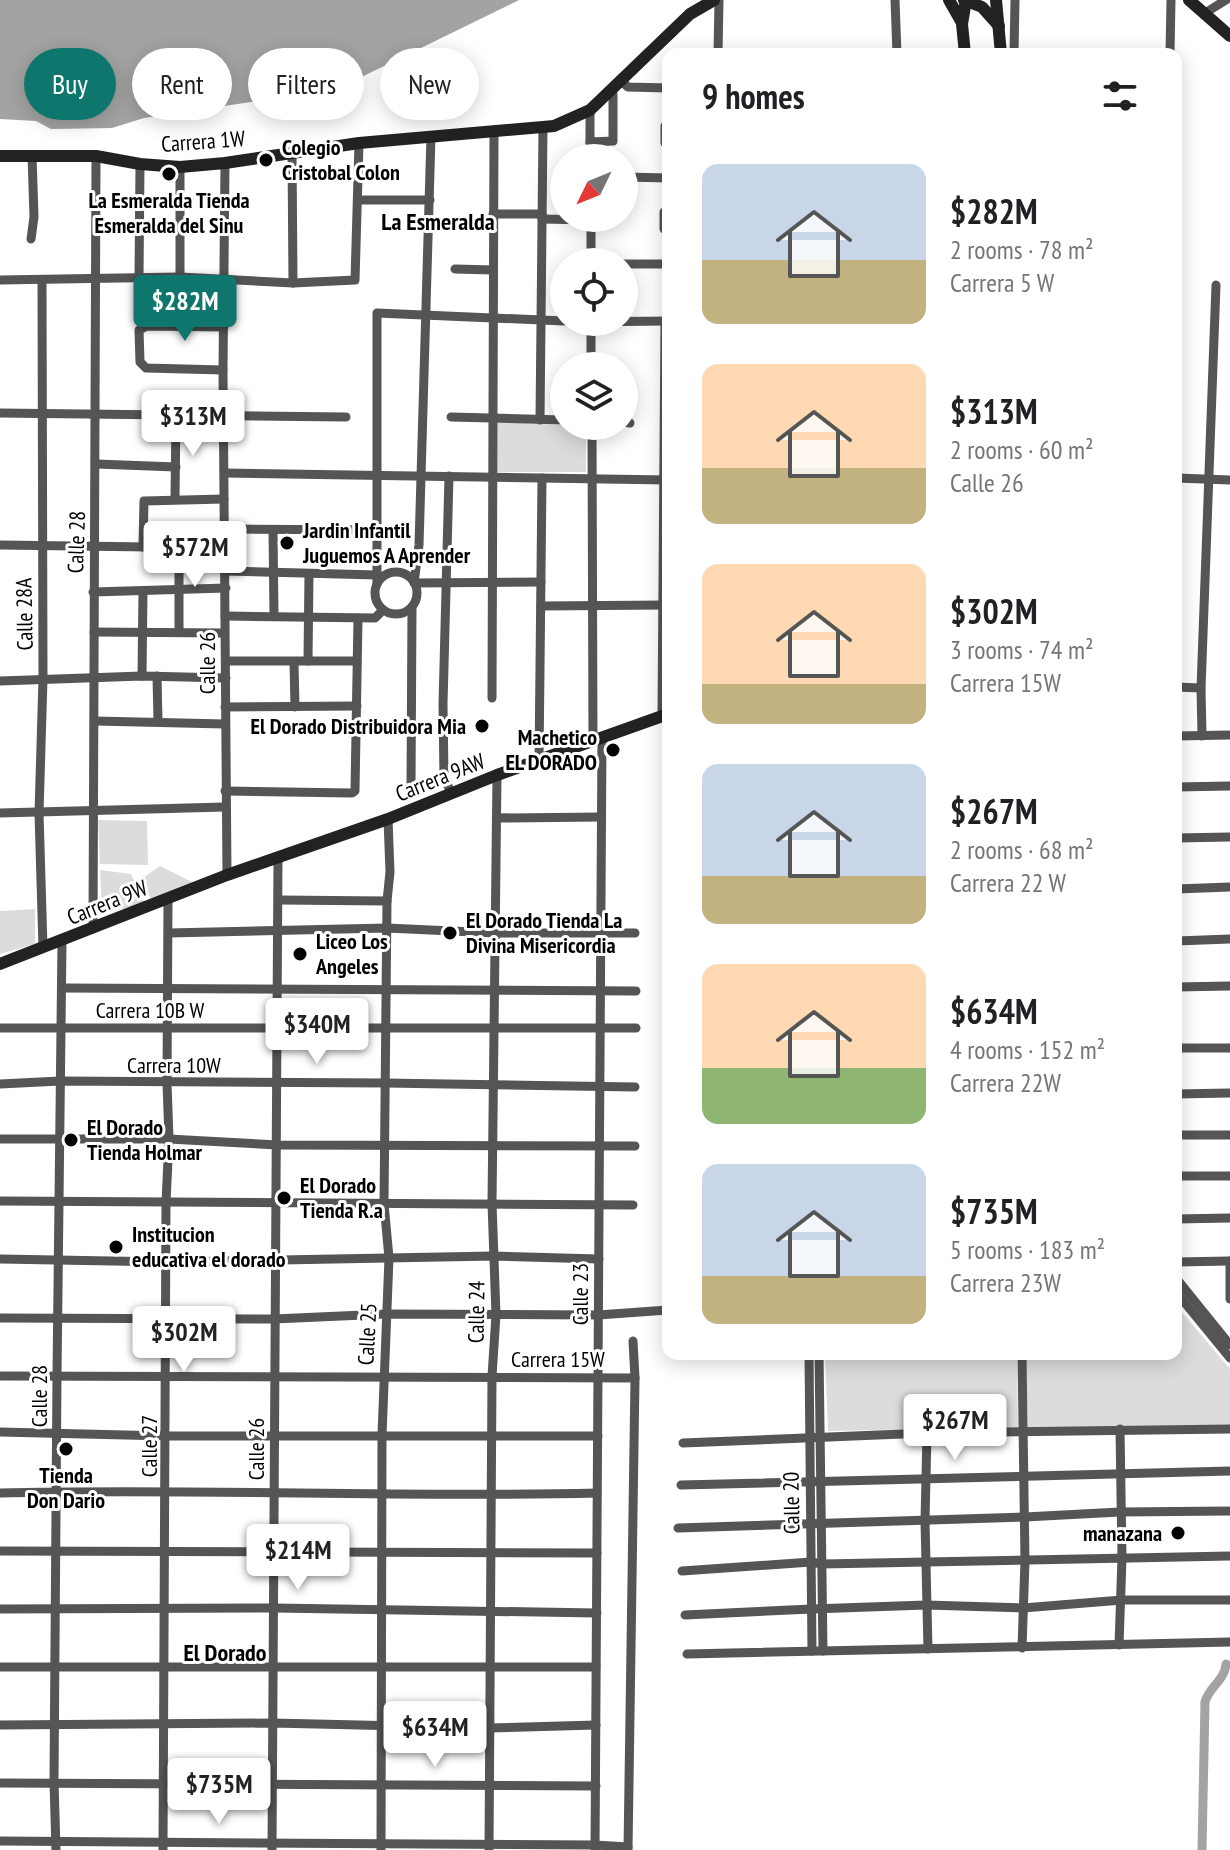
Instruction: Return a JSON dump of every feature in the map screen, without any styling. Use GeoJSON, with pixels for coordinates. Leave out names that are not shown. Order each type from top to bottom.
{"type":"FeatureCollection","features":[{"type":"Feature","properties":{"kind":"main road","name":"Carrera 1W"},"geometry":{"type":"LineString","coordinates":[[0,156],[96,156],[180,167],[359,143],[543,127],[565,122],[590,110],[690,14],[716,0]]}},
{"type":"Feature","properties":{"kind":"main road"},"geometry":{"type":"LineString","coordinates":[[949,0],[962,24]]}},
{"type":"Feature","properties":{"kind":"main road"},"geometry":{"type":"LineString","coordinates":[[965,48],[962,24],[965,0],[989,13],[1000,26]]}},
{"type":"Feature","properties":{"kind":"main road"},"geometry":{"type":"LineString","coordinates":[[996,0],[1000,48]]}},
{"type":"Feature","properties":{"kind":"main road"},"geometry":{"type":"LineString","coordinates":[[1189,0],[1230,36]]}},
{"type":"Feature","properties":{"kind":"main road","name":"Carrera 9AW"},"geometry":{"type":"LineString","coordinates":[[227,875],[388,819],[497,775],[662,716]]}},
{"type":"Feature","properties":{"kind":"main road","name":"Carrera 9W"},"geometry":{"type":"LineString","coordinates":[[0,964],[227,875]]}},
{"type":"Feature","properties":{"kind":"street"},"geometry":{"type":"LineString","coordinates":[[716,0],[718,48]]}},
{"type":"Feature","properties":{"kind":"street"},"geometry":{"type":"LineString","coordinates":[[895,0],[897,48]]}},
{"type":"Feature","properties":{"kind":"street"},"geometry":{"type":"LineString","coordinates":[[1014,48],[1015,0]]}},
{"type":"Feature","properties":{"kind":"street"},"geometry":{"type":"LineString","coordinates":[[1170,48],[1171,0]]}},
{"type":"Feature","properties":{"kind":"street"},"geometry":{"type":"LineString","coordinates":[[1205,13],[1226,0]]}},
{"type":"Feature","properties":{"kind":"street"},"geometry":{"type":"LineString","coordinates":[[620,80],[628,87],[662,88]]}},
{"type":"Feature","properties":{"kind":"street"},"geometry":{"type":"LineString","coordinates":[[590,110],[590,142],[613,141],[613,94],[610,90]]}},
{"type":"Feature","properties":{"kind":"street"},"geometry":{"type":"LineString","coordinates":[[540,420],[543,127]]}},
{"type":"Feature","properties":{"kind":"street"},"geometry":{"type":"LineString","coordinates":[[492,698],[494,130]]}},
{"type":"Feature","properties":{"kind":"street"},"geometry":{"type":"LineString","coordinates":[[411,788],[412,607],[417,595],[414,583],[419,545],[431,136]]}},
{"type":"Feature","properties":{"kind":"street"},"geometry":{"type":"LineString","coordinates":[[0,280],[180,277],[293,283],[355,280],[359,143]]}},
{"type":"Feature","properties":{"kind":"street"},"geometry":{"type":"LineString","coordinates":[[292,151],[293,283]]}},
{"type":"Feature","properties":{"kind":"street"},"geometry":{"type":"LineString","coordinates":[[31,239],[34,217],[32,155]]}},
{"type":"Feature","properties":{"kind":"street","name":"Calle 28"},"geometry":{"type":"LineString","coordinates":[[93,929],[96,156]]}},
{"type":"Feature","properties":{"kind":"street","name":"Calle 26"},"geometry":{"type":"LineString","coordinates":[[225,163],[223,370],[227,875]]}},
{"type":"Feature","properties":{"kind":"street"},"geometry":{"type":"LineString","coordinates":[[139,278],[140,164]]}},
{"type":"Feature","properties":{"kind":"street"},"geometry":{"type":"LineString","coordinates":[[180,167],[180,277]]}},
{"type":"Feature","properties":{"kind":"street"},"geometry":{"type":"LineString","coordinates":[[638,177],[662,178]]}},
{"type":"Feature","properties":{"kind":"street"},"geometry":{"type":"LineString","coordinates":[[359,200],[430,200]]}},
{"type":"Feature","properties":{"kind":"street"},"geometry":{"type":"LineString","coordinates":[[456,221],[550,216]]}},
{"type":"Feature","properties":{"kind":"street"},"geometry":{"type":"LineString","coordinates":[[638,264],[662,264]]}},
{"type":"Feature","properties":{"kind":"street"},"geometry":{"type":"LineString","coordinates":[[455,269],[493,270]]}},
{"type":"Feature","properties":{"kind":"street","name":"Calle 28A"},"geometry":{"type":"LineString","coordinates":[[42,280],[43,679],[39,813],[43,948]]}},
{"type":"Feature","properties":{"kind":"street"},"geometry":{"type":"LineString","coordinates":[[1202,736],[1201,688],[1216,285]]}},
{"type":"Feature","properties":{"kind":"street"},"geometry":{"type":"LineString","coordinates":[[412,607],[398,614],[383,610],[377,602],[377,313],[550,320]]}},
{"type":"Feature","properties":{"kind":"street"},"geometry":{"type":"LineString","coordinates":[[638,321],[662,321]]}},
{"type":"Feature","properties":{"kind":"street"},"geometry":{"type":"LineString","coordinates":[[223,370],[146,368],[140,362],[139,330],[147,326],[224,327]]}},
{"type":"Feature","properties":{"kind":"street"},"geometry":{"type":"LineString","coordinates":[[0,413],[346,417]]}},
{"type":"Feature","properties":{"kind":"street"},"geometry":{"type":"LineString","coordinates":[[175,499],[176,415]]}},
{"type":"Feature","properties":{"kind":"street"},"geometry":{"type":"LineString","coordinates":[[451,417],[550,420]]}},
{"type":"Feature","properties":{"kind":"street","name":"Calle 23"},"geometry":{"type":"LineString","coordinates":[[592,440],[593,605],[601,817],[595,1847]]}},
{"type":"Feature","properties":{"kind":"street"},"geometry":{"type":"LineString","coordinates":[[96,464],[176,467]]}},
{"type":"Feature","properties":{"kind":"street"},"geometry":{"type":"LineString","coordinates":[[225,473],[662,480]]}},
{"type":"Feature","properties":{"kind":"street"},"geometry":{"type":"LineString","coordinates":[[449,476],[444,778],[452,794]]}},
{"type":"Feature","properties":{"kind":"street"},"geometry":{"type":"LineString","coordinates":[[539,762],[542,478]]}},
{"type":"Feature","properties":{"kind":"street"},"geometry":{"type":"LineString","coordinates":[[1182,478],[1230,480]]}},
{"type":"Feature","properties":{"kind":"street"},"geometry":{"type":"LineString","coordinates":[[143,547],[143,502],[224,499]]}},
{"type":"Feature","properties":{"kind":"street"},"geometry":{"type":"LineString","coordinates":[[225,529],[377,530]]}},
{"type":"Feature","properties":{"kind":"street"},"geometry":{"type":"LineString","coordinates":[[273,530],[274,616]]}},
{"type":"Feature","properties":{"kind":"street"},"geometry":{"type":"LineString","coordinates":[[0,545],[224,548]]}},
{"type":"Feature","properties":{"kind":"street"},"geometry":{"type":"LineString","coordinates":[[179,547],[179,632]]}},
{"type":"Feature","properties":{"kind":"street"},"geometry":{"type":"LineString","coordinates":[[226,571],[377,580],[400,572],[414,583],[541,582]]}},
{"type":"Feature","properties":{"kind":"street"},"geometry":{"type":"LineString","coordinates":[[308,661],[309,574]]}},
{"type":"Feature","properties":{"kind":"street"},"geometry":{"type":"LineString","coordinates":[[93,592],[226,588]]}},
{"type":"Feature","properties":{"kind":"street"},"geometry":{"type":"LineString","coordinates":[[142,676],[143,591]]}},
{"type":"Feature","properties":{"kind":"street"},"geometry":{"type":"LineString","coordinates":[[541,606],[662,605]]}},
{"type":"Feature","properties":{"kind":"street"},"geometry":{"type":"LineString","coordinates":[[225,616],[375,618],[383,610]]}},
{"type":"Feature","properties":{"kind":"street"},"geometry":{"type":"LineString","coordinates":[[225,791],[352,793],[356,788],[358,618]]}},
{"type":"Feature","properties":{"kind":"street"},"geometry":{"type":"LineString","coordinates":[[94,632],[224,633]]}},
{"type":"Feature","properties":{"kind":"street"},"geometry":{"type":"LineString","coordinates":[[226,661],[357,661]]}},
{"type":"Feature","properties":{"kind":"street"},"geometry":{"type":"LineString","coordinates":[[294,662],[295,707]]}},
{"type":"Feature","properties":{"kind":"street"},"geometry":{"type":"LineString","coordinates":[[0,681],[142,676],[226,678]]}},
{"type":"Feature","properties":{"kind":"street"},"geometry":{"type":"LineString","coordinates":[[157,676],[158,722]]}},
{"type":"Feature","properties":{"kind":"street"},"geometry":{"type":"LineString","coordinates":[[1182,687],[1201,688]]}},
{"type":"Feature","properties":{"kind":"street"},"geometry":{"type":"LineString","coordinates":[[225,707],[357,706]]}},
{"type":"Feature","properties":{"kind":"street"},"geometry":{"type":"LineString","coordinates":[[95,721],[225,724]]}},
{"type":"Feature","properties":{"kind":"street"},"geometry":{"type":"LineString","coordinates":[[1182,736],[1230,735]]}},
{"type":"Feature","properties":{"kind":"street","name":"Calle 24"},"geometry":{"type":"LineString","coordinates":[[489,1847],[491,1437],[496,1315],[492,1203],[497,775]]}},
{"type":"Feature","properties":{"kind":"street"},"geometry":{"type":"LineString","coordinates":[[1182,787],[1230,786]]}},
{"type":"Feature","properties":{"kind":"street"},"geometry":{"type":"LineString","coordinates":[[0,813],[225,807]]}},
{"type":"Feature","properties":{"kind":"street"},"geometry":{"type":"LineString","coordinates":[[497,818],[601,817]]}},
{"type":"Feature","properties":{"kind":"street","name":"Calle 25"},"geometry":{"type":"LineString","coordinates":[[381,1847],[382,1435],[389,1258],[384,1204],[387,901],[390,872],[388,819]]}},
{"type":"Feature","properties":{"kind":"street"},"geometry":{"type":"LineString","coordinates":[[1182,838],[1230,837]]}},
{"type":"Feature","properties":{"kind":"street","name":"Calle 26"},"geometry":{"type":"LineString","coordinates":[[272,1846],[278,857]]}},
{"type":"Feature","properties":{"kind":"street"},"geometry":{"type":"LineString","coordinates":[[1182,889],[1230,887]]}},
{"type":"Feature","properties":{"kind":"street","name":"Calle 27"},"geometry":{"type":"LineString","coordinates":[[163,1847],[168,899]]}},
{"type":"Feature","properties":{"kind":"street"},"geometry":{"type":"LineString","coordinates":[[279,900],[387,901]]}},
{"type":"Feature","properties":{"kind":"street"},"geometry":{"type":"LineString","coordinates":[[169,933],[387,928],[495,933],[635,933]]}},
{"type":"Feature","properties":{"kind":"street"},"geometry":{"type":"LineString","coordinates":[[1182,941],[1230,939]]}},
{"type":"Feature","properties":{"kind":"street","name":"Calle 28"},"geometry":{"type":"LineString","coordinates":[[56,1846],[54,1782],[62,941]]}},
{"type":"Feature","properties":{"kind":"street"},"geometry":{"type":"LineString","coordinates":[[1182,987],[1230,986]]}},
{"type":"Feature","properties":{"kind":"street"},"geometry":{"type":"LineString","coordinates":[[63,988],[636,991]]}},
{"type":"Feature","properties":{"kind":"street","name":"Carrera 10B W"},"geometry":{"type":"LineString","coordinates":[[0,1028],[636,1028]]}},
{"type":"Feature","properties":{"kind":"street"},"geometry":{"type":"LineString","coordinates":[[1182,1048],[1230,1048]]}},
{"type":"Feature","properties":{"kind":"street","name":"Carrera 10W"},"geometry":{"type":"LineString","coordinates":[[0,1084],[60,1081],[635,1087]]}},
{"type":"Feature","properties":{"kind":"street"},"geometry":{"type":"LineString","coordinates":[[1182,1094],[1230,1093]]}},
{"type":"Feature","properties":{"kind":"street"},"geometry":{"type":"LineString","coordinates":[[1182,1135],[1230,1135]]}},
{"type":"Feature","properties":{"kind":"street"},"geometry":{"type":"LineString","coordinates":[[0,1139],[169,1139],[278,1145],[635,1146]]}},
{"type":"Feature","properties":{"kind":"street"},"geometry":{"type":"LineString","coordinates":[[1182,1176],[1230,1176]]}},
{"type":"Feature","properties":{"kind":"street"},"geometry":{"type":"LineString","coordinates":[[0,1201],[633,1205]]}},
{"type":"Feature","properties":{"kind":"street"},"geometry":{"type":"LineString","coordinates":[[1182,1219],[1230,1218]]}},
{"type":"Feature","properties":{"kind":"street"},"geometry":{"type":"LineString","coordinates":[[0,1259],[168,1262],[494,1256],[599,1259]]}},
{"type":"Feature","properties":{"kind":"street"},"geometry":{"type":"LineString","coordinates":[[1182,1262],[1230,1261],[1230,1299]]}},
{"type":"Feature","properties":{"kind":"street"},"geometry":{"type":"LineString","coordinates":[[1185,1302],[1228,1348],[1230,1358]]}},
{"type":"Feature","properties":{"kind":"street"},"geometry":{"type":"LineString","coordinates":[[0,1318],[274,1319],[386,1314],[598,1315],[662,1311]]}},
{"type":"Feature","properties":{"kind":"street"},"geometry":{"type":"LineString","coordinates":[[0,1841],[56,1846],[628,1848],[633,1341]]}},
{"type":"Feature","properties":{"kind":"street","name":"Calle 20"},"geometry":{"type":"LineString","coordinates":[[814,1360],[818,1651]]}},
{"type":"Feature","properties":{"kind":"street"},"geometry":{"type":"LineString","coordinates":[[1022,1360],[1025,1561],[1022,1648]]}},
{"type":"Feature","properties":{"kind":"street","name":"Carrera 15W"},"geometry":{"type":"LineString","coordinates":[[0,1376],[635,1378]]}},
{"type":"Feature","properties":{"kind":"street"},"geometry":{"type":"LineString","coordinates":[[1119,1645],[1122,1600],[1120,1429]]}},
{"type":"Feature","properties":{"kind":"street"},"geometry":{"type":"LineString","coordinates":[[683,1443],[927,1433],[1230,1429]]}},
{"type":"Feature","properties":{"kind":"street"},"geometry":{"type":"LineString","coordinates":[[0,1432],[167,1436],[598,1436]]}},
{"type":"Feature","properties":{"kind":"street"},"geometry":{"type":"LineString","coordinates":[[927,1433],[925,1521],[928,1649]]}},
{"type":"Feature","properties":{"kind":"street"},"geometry":{"type":"LineString","coordinates":[[681,1485],[1230,1471]]}},
{"type":"Feature","properties":{"kind":"street"},"geometry":{"type":"LineString","coordinates":[[0,1493],[274,1491],[491,1496],[597,1493]]}},
{"type":"Feature","properties":{"kind":"street"},"geometry":{"type":"LineString","coordinates":[[678,1528],[1230,1511]]}},
{"type":"Feature","properties":{"kind":"street"},"geometry":{"type":"LineString","coordinates":[[0,1551],[597,1553]]}},
{"type":"Feature","properties":{"kind":"street"},"geometry":{"type":"LineString","coordinates":[[682,1571],[817,1563],[1230,1556]]}},
{"type":"Feature","properties":{"kind":"street"},"geometry":{"type":"LineString","coordinates":[[685,1615],[926,1605],[1023,1608],[1122,1600],[1230,1600]]}},
{"type":"Feature","properties":{"kind":"street"},"geometry":{"type":"LineString","coordinates":[[0,1609],[275,1608],[597,1613]]}},
{"type":"Feature","properties":{"kind":"street"},"geometry":{"type":"LineString","coordinates":[[687,1654],[1230,1642]]}},
{"type":"Feature","properties":{"kind":"street"},"geometry":{"type":"LineString","coordinates":[[0,1667],[596,1667]]}},
{"type":"Feature","properties":{"kind":"street"},"geometry":{"type":"LineString","coordinates":[[0,1725],[273,1723],[488,1728],[596,1725]]}},
{"type":"Feature","properties":{"kind":"street"},"geometry":{"type":"LineString","coordinates":[[0,1783],[596,1786]]}},
{"type":"Feature","properties":{"kind":"shaded area"},"geometry":{"type":"Polygon","coordinates":[[[0,0],[519,0],[421,48],[380,48],[380,68],[364,76],[364,48],[248,48],[248,102],[232,105],[232,48],[132,48],[132,120],[138,120],[112,128],[51,129],[36,121],[0,119],[0,0]]]}},
{"type":"Feature","properties":{"kind":"shaded area"},"geometry":{"type":"Polygon","coordinates":[[[496,422],[550,424],[550,440],[586,440],[586,472],[496,472],[496,422]]]}},
{"type":"Feature","properties":{"kind":"shaded area"},"geometry":{"type":"Polygon","coordinates":[[[98,820],[147,821],[148,865],[100,864],[98,820]]]}},
{"type":"Feature","properties":{"kind":"shaded area"},"geometry":{"type":"Polygon","coordinates":[[[160,866],[196,884],[151,899],[140,880],[160,866]]]}},
{"type":"Feature","properties":{"kind":"shaded area"},"geometry":{"type":"Polygon","coordinates":[[[100,870],[131,874],[146,908],[139,906],[102,913],[100,870]]]}},
{"type":"Feature","properties":{"kind":"shaded area"},"geometry":{"type":"Polygon","coordinates":[[[35,909],[35,944],[0,954],[0,911],[35,909]]]}},
{"type":"Feature","properties":{"kind":"shaded area"},"geometry":{"type":"Polygon","coordinates":[[[1182,1312],[1230,1369],[1230,1425],[1028,1428],[1026,1360],[1182,1360],[1182,1312]]]}},
{"type":"Feature","properties":{"kind":"shaded area"},"geometry":{"type":"Polygon","coordinates":[[[825,1360],[1017,1360],[1018,1427],[828,1431],[825,1360]]]}},
{"type":"Feature","properties":{"kind":"waterway"},"geometry":{"type":"LineString","coordinates":[[1202,1850],[1205,1702],[1223,1675],[1226,1664]]}},
{"type":"Feature","properties":{"kind":"place","name":"Colegio Cristobal Colon"},"geometry":{"type":"Point","coordinates":[266,160]}},
{"type":"Feature","properties":{"kind":"place","name":"La Esmeralda Tienda Esmeralda del Sinu"},"geometry":{"type":"Point","coordinates":[169,174]}},
{"type":"Feature","properties":{"kind":"place","name":"Jardin Infantil Juguemos A Aprender"},"geometry":{"type":"Point","coordinates":[287,543]}},
{"type":"Feature","properties":{"kind":"place","name":"El Dorado Distribuidora Mia"},"geometry":{"type":"Point","coordinates":[482,726]}},
{"type":"Feature","properties":{"kind":"place","name":"Machetico EL DORADO"},"geometry":{"type":"Point","coordinates":[613,750]}},
{"type":"Feature","properties":{"kind":"place","name":"El Dorado Tienda La Divina Misericordia"},"geometry":{"type":"Point","coordinates":[450,933]}},
{"type":"Feature","properties":{"kind":"place","name":"Liceo Los Angeles"},"geometry":{"type":"Point","coordinates":[300,954]}},
{"type":"Feature","properties":{"kind":"place","name":"El Dorado Tienda Holmar"},"geometry":{"type":"Point","coordinates":[71,1140]}},
{"type":"Feature","properties":{"kind":"place","name":"El Dorado Tienda R.a"},"geometry":{"type":"Point","coordinates":[284,1198]}},
{"type":"Feature","properties":{"kind":"place","name":"Institucion educativa el dorado"},"geometry":{"type":"Point","coordinates":[116,1247]}},
{"type":"Feature","properties":{"kind":"place","name":"Tienda Don Dario"},"geometry":{"type":"Point","coordinates":[66,1449]}},
{"type":"Feature","properties":{"kind":"place","name":"manazana"},"geometry":{"type":"Point","coordinates":[1178,1533]}},
{"type":"Feature","properties":{"kind":"district","name":"La Esmeralda"},"geometry":{"type":"Point","coordinates":[438,221]}},
{"type":"Feature","properties":{"kind":"district","name":"El Dorado"},"geometry":{"type":"Point","coordinates":[225,1652]}}]}
